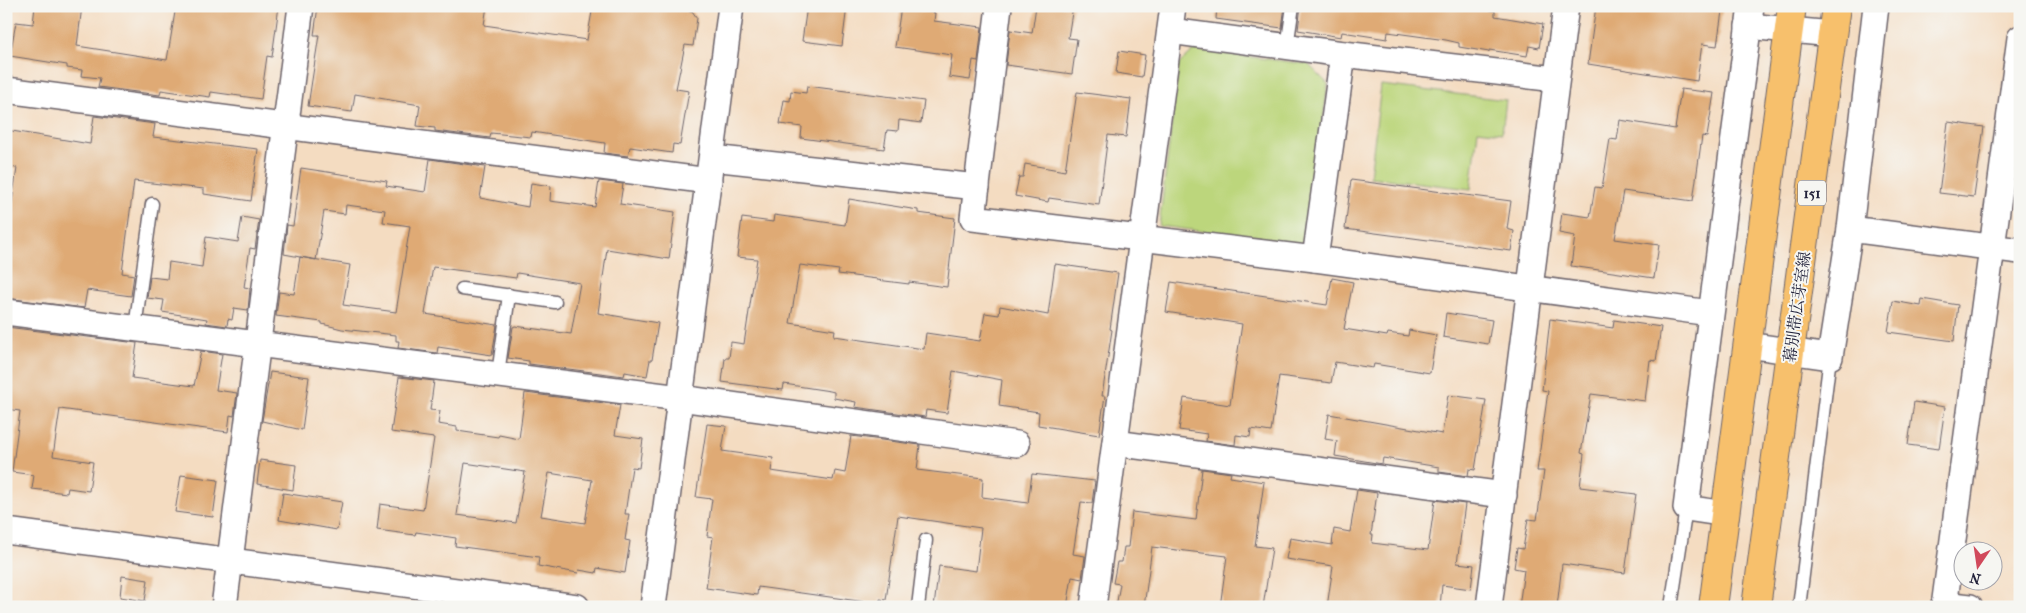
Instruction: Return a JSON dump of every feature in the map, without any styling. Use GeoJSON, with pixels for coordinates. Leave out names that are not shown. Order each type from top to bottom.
{"type":"FeatureCollection","features":[{"type":"Feature","properties":{"kind":"main road","name":"幕別帯広芽室線"},"geometry":{"type":"LineString","coordinates":[[1756,607],[1836,6]]}},
{"type":"Feature","properties":{"kind":"main road"},"geometry":{"type":"LineString","coordinates":[[1713,607],[1791,18]]}},
{"type":"Feature","properties":{"kind":"street"},"geometry":{"type":"LineString","coordinates":[[224,607],[301,6]]}},
{"type":"Feature","properties":{"kind":"street"},"geometry":{"type":"LineString","coordinates":[[653,607],[731,6]]}},
{"type":"Feature","properties":{"kind":"street"},"geometry":{"type":"LineString","coordinates":[[999,6],[973,218],[1315,259],[1710,313]]}},
{"type":"Feature","properties":{"kind":"street"},"geometry":{"type":"LineString","coordinates":[[1093,607],[1173,6]]}},
{"type":"Feature","properties":{"kind":"street"},"geometry":{"type":"LineString","coordinates":[[1489,607],[1566,6]]}},
{"type":"Feature","properties":{"kind":"street"},"geometry":{"type":"LineString","coordinates":[[1748,346],[1830,357],[1850,229],[1876,6]]}},
{"type":"Feature","properties":{"kind":"street"},"geometry":{"type":"LineString","coordinates":[[1726,514],[1686,508],[1750,16],[1791,18],[1832,34]]}},
{"type":"Feature","properties":{"kind":"street"},"geometry":{"type":"LineString","coordinates":[[1170,31],[1342,54],[1556,79]]}},
{"type":"Feature","properties":{"kind":"street"},"geometry":{"type":"LineString","coordinates":[[1970,607],[1944,605],[2020,38]]}},
{"type":"Feature","properties":{"kind":"street"},"geometry":{"type":"LineString","coordinates":[[1315,259],[1342,54]]}},
{"type":"Feature","properties":{"kind":"street"},"geometry":{"type":"LineString","coordinates":[[6,90],[286,126],[711,169],[977,187]]}},
{"type":"Feature","properties":{"kind":"street"},"geometry":{"type":"LineString","coordinates":[[1850,229],[2020,251]]}},
{"type":"Feature","properties":{"kind":"street"},"geometry":{"type":"LineString","coordinates":[[6,312],[498,374],[1017,444]]}},
{"type":"Feature","properties":{"kind":"street"},"geometry":{"type":"LineString","coordinates":[[1115,444],[1504,495]]}},
{"type":"Feature","properties":{"kind":"street"},"geometry":{"type":"LineString","coordinates":[[6,531],[577,607]]}},
{"type":"Feature","properties":{"kind":"lane"},"geometry":{"type":"LineString","coordinates":[[1287,47],[1293,6]]}},
{"type":"Feature","properties":{"kind":"lane"},"geometry":{"type":"LineString","coordinates":[[135,328],[152,204]]}},
{"type":"Feature","properties":{"kind":"lane"},"geometry":{"type":"LineString","coordinates":[[462,289],[556,302]]}},
{"type":"Feature","properties":{"kind":"lane"},"geometry":{"type":"LineString","coordinates":[[498,374],[509,295]]}},
{"type":"Feature","properties":{"kind":"lane"},"geometry":{"type":"LineString","coordinates":[[1799,607],[1830,357]]}},
{"type":"Feature","properties":{"kind":"lane"},"geometry":{"type":"LineString","coordinates":[[1671,607],[1686,508]]}},
{"type":"Feature","properties":{"kind":"lane"},"geometry":{"type":"LineString","coordinates":[[918,607],[926,540]]}},
{"type":"Feature","properties":{"kind":"green space"},"geometry":{"type":"Polygon","coordinates":[[[1194,50],[1308,64],[1328,84],[1306,244],[1159,226],[1179,64],[1194,50]]]}},
{"type":"Feature","properties":{"kind":"green space"},"geometry":{"type":"Polygon","coordinates":[[[1381,85],[1506,100],[1502,133],[1478,130],[1471,189],[1370,177],[1381,85]]]}},
{"type":"Feature","properties":{"kind":"building"},"geometry":{"type":"Polygon","coordinates":[[[35,6],[82,6],[77,46],[167,60],[176,6],[279,6],[272,57],[267,56],[261,99],[211,92],[210,97],[161,90],[160,95],[98,87],[100,78],[81,76],[82,70],[67,68],[67,65],[10,56],[16,22],[33,24],[35,6]]]}},
{"type":"Feature","properties":{"kind":"building"},"geometry":{"type":"Polygon","coordinates":[[[318,6],[487,6],[484,25],[587,40],[593,6],[659,6],[692,11],[697,18],[693,46],[685,45],[676,89],[689,91],[680,145],[673,144],[672,153],[630,147],[628,156],[604,153],[605,143],[532,132],[531,137],[491,133],[490,138],[435,131],[435,128],[417,126],[420,105],[355,94],[352,112],[308,106],[319,35],[314,35],[318,6]]]}},
{"type":"Feature","properties":{"kind":"building"},"geometry":{"type":"Polygon","coordinates":[[[807,6],[847,6],[842,46],[802,41],[807,6]]]}},
{"type":"Feature","properties":{"kind":"building"},"geometry":{"type":"Polygon","coordinates":[[[1036,6],[1073,6],[1068,38],[1077,39],[1072,74],[1006,65],[1010,30],[1032,33],[1036,6]]]}},
{"type":"Feature","properties":{"kind":"building"},"geometry":{"type":"Polygon","coordinates":[[[1217,6],[1285,6],[1282,28],[1216,19],[1217,6]]]}},
{"type":"Feature","properties":{"kind":"building"},"geometry":{"type":"Polygon","coordinates":[[[1301,6],[1464,6],[1495,11],[1495,16],[1543,24],[1539,48],[1529,46],[1527,56],[1459,47],[1459,43],[1446,40],[1388,32],[1387,39],[1342,32],[1341,37],[1298,30],[1301,6]]]}},
{"type":"Feature","properties":{"kind":"building"},"geometry":{"type":"Polygon","coordinates":[[[1596,6],[1714,6],[1713,10],[1722,11],[1717,46],[1702,44],[1697,81],[1588,64],[1596,6]]]}},
{"type":"Feature","properties":{"kind":"building"},"geometry":{"type":"Polygon","coordinates":[[[901,7],[935,13],[934,21],[982,27],[978,61],[973,60],[970,80],[949,77],[952,55],[895,47],[901,7]]]}},
{"type":"Feature","properties":{"kind":"building"},"geometry":{"type":"Polygon","coordinates":[[[1119,51],[1145,55],[1142,77],[1116,73],[1119,51]]]}},
{"type":"Feature","properties":{"kind":"building"},"geometry":{"type":"Polygon","coordinates":[[[807,86],[924,101],[921,123],[899,120],[898,131],[887,130],[884,149],[801,138],[802,127],[780,124],[784,100],[790,101],[791,91],[806,93],[807,86]]]}},
{"type":"Feature","properties":{"kind":"building"},"geometry":{"type":"Polygon","coordinates":[[[1681,89],[1714,93],[1707,137],[1702,136],[1693,201],[1623,191],[1615,239],[1659,245],[1654,278],[1571,266],[1575,236],[1559,233],[1562,213],[1590,217],[1595,187],[1602,188],[1610,139],[1617,140],[1620,120],[1675,129],[1681,89]]]}},
{"type":"Feature","properties":{"kind":"building"},"geometry":{"type":"Polygon","coordinates":[[[1077,92],[1131,99],[1126,137],[1108,135],[1099,205],[1049,198],[1048,202],[1015,196],[1019,177],[1023,177],[1025,164],[1065,171],[1077,92]]]}},
{"type":"Feature","properties":{"kind":"building"},"geometry":{"type":"Polygon","coordinates":[[[94,116],[155,124],[153,137],[258,149],[251,201],[204,194],[204,189],[134,181],[122,273],[134,275],[131,296],[87,290],[84,308],[6,298],[6,242],[17,168],[6,167],[6,130],[90,144],[94,116]]]}},
{"type":"Feature","properties":{"kind":"building"},"geometry":{"type":"Polygon","coordinates":[[[1948,122],[1984,127],[1974,197],[1939,193],[1948,122]]]}},
{"type":"Feature","properties":{"kind":"building"},"geometry":{"type":"Polygon","coordinates":[[[430,159],[485,167],[480,198],[528,207],[531,183],[551,186],[550,201],[595,207],[599,181],[623,184],[620,204],[675,212],[669,259],[607,249],[598,313],[658,323],[652,360],[650,360],[647,376],[625,372],[624,376],[529,364],[529,361],[508,358],[513,327],[515,326],[571,334],[580,283],[517,273],[516,278],[433,267],[425,314],[497,325],[492,355],[438,347],[437,353],[398,348],[399,341],[396,341],[396,335],[342,329],[322,324],[322,322],[276,316],[279,292],[294,294],[300,257],[284,254],[287,225],[293,226],[301,168],[387,181],[386,186],[425,192],[430,159]],[[346,205],[345,214],[324,211],[316,260],[350,265],[343,305],[396,312],[410,226],[383,222],[385,210],[346,205]]]}},
{"type":"Feature","properties":{"kind":"building"},"geometry":{"type":"Polygon","coordinates":[[[1351,180],[1511,201],[1507,229],[1514,231],[1511,251],[1345,229],[1351,180]]]}},
{"type":"Feature","properties":{"kind":"building"},"geometry":{"type":"Polygon","coordinates":[[[849,199],[918,210],[918,213],[955,218],[947,287],[877,280],[838,274],[839,270],[800,265],[790,323],[835,330],[834,336],[924,349],[926,333],[980,341],[985,313],[999,315],[1000,306],[1048,315],[1055,264],[1118,273],[1102,396],[1105,396],[1099,435],[1038,425],[1039,412],[999,406],[1002,380],[953,371],[947,413],[926,410],[925,417],[855,407],[856,402],[834,398],[834,392],[830,391],[784,384],[783,390],[722,382],[725,358],[729,358],[731,342],[744,344],[757,259],[737,257],[742,218],[773,222],[774,215],[845,225],[849,199]]]}},
{"type":"Feature","properties":{"kind":"building"},"geometry":{"type":"Polygon","coordinates":[[[242,217],[259,220],[255,249],[250,248],[244,287],[250,288],[248,310],[234,308],[232,320],[228,319],[227,326],[206,323],[207,319],[162,312],[164,300],[147,298],[150,277],[167,279],[169,262],[202,267],[206,237],[238,242],[242,217]]]}},
{"type":"Feature","properties":{"kind":"building"},"geometry":{"type":"Polygon","coordinates":[[[1332,278],[1353,282],[1344,329],[1387,336],[1388,333],[1408,336],[1409,330],[1436,335],[1430,373],[1374,364],[1373,368],[1335,362],[1331,383],[1279,376],[1271,432],[1251,429],[1250,437],[1236,435],[1235,445],[1206,441],[1207,434],[1179,430],[1184,398],[1230,405],[1242,324],[1166,312],[1171,282],[1327,305],[1332,278]]]}},
{"type":"Feature","properties":{"kind":"building"},"geometry":{"type":"Polygon","coordinates":[[[1922,299],[1958,305],[1954,341],[1888,332],[1893,301],[1921,306],[1922,299]]]}},
{"type":"Feature","properties":{"kind":"building"},"geometry":{"type":"Polygon","coordinates":[[[1446,313],[1492,320],[1488,344],[1443,337],[1446,313]]]}},
{"type":"Feature","properties":{"kind":"building"},"geometry":{"type":"Polygon","coordinates":[[[1550,319],[1613,328],[1614,320],[1661,327],[1656,361],[1650,360],[1645,401],[1591,394],[1581,453],[1584,454],[1580,487],[1636,494],[1625,573],[1562,564],[1557,607],[1519,607],[1524,570],[1514,568],[1517,548],[1523,549],[1528,519],[1537,520],[1544,471],[1537,471],[1548,391],[1542,390],[1550,319]]]}},
{"type":"Feature","properties":{"kind":"building"},"geometry":{"type":"Polygon","coordinates":[[[6,327],[137,343],[132,378],[194,386],[201,351],[222,354],[216,390],[237,393],[234,416],[230,415],[228,432],[60,409],[53,456],[93,462],[89,491],[68,488],[67,493],[32,489],[34,475],[12,472],[20,411],[6,409],[6,327]]]}},
{"type":"Feature","properties":{"kind":"building"},"geometry":{"type":"Polygon","coordinates":[[[270,372],[309,377],[302,430],[262,421],[270,372]]]}},
{"type":"Feature","properties":{"kind":"building"},"geometry":{"type":"Polygon","coordinates":[[[399,377],[434,381],[430,410],[440,411],[438,424],[457,427],[457,431],[498,437],[499,435],[519,439],[525,393],[620,405],[615,435],[643,439],[639,468],[632,467],[625,514],[629,514],[625,540],[630,541],[625,573],[597,568],[596,573],[579,570],[578,573],[538,566],[539,557],[455,546],[456,538],[416,532],[415,535],[377,530],[380,504],[423,510],[434,438],[391,432],[399,377]],[[465,463],[457,515],[516,523],[525,472],[465,463]],[[549,473],[541,516],[585,523],[592,480],[549,473]]]}},
{"type":"Feature","properties":{"kind":"building"},"geometry":{"type":"Polygon","coordinates":[[[1448,395],[1486,400],[1475,470],[1469,469],[1468,476],[1439,472],[1439,467],[1383,458],[1382,464],[1335,456],[1337,441],[1325,439],[1329,414],[1442,434],[1448,395]]]}},
{"type":"Feature","properties":{"kind":"building"},"geometry":{"type":"Polygon","coordinates":[[[1914,402],[1945,407],[1939,449],[1908,445],[1914,402]]]}},
{"type":"Feature","properties":{"kind":"building"},"geometry":{"type":"Polygon","coordinates":[[[707,424],[726,426],[722,451],[773,458],[771,471],[833,480],[835,471],[845,473],[851,436],[920,445],[917,470],[983,478],[982,497],[1028,503],[1032,474],[1095,481],[1092,503],[1081,502],[1073,554],[1085,556],[1082,579],[1072,577],[1067,607],[934,607],[939,566],[976,571],[981,528],[898,516],[886,600],[880,599],[880,604],[758,587],[757,595],[706,588],[713,537],[707,536],[712,499],[696,497],[707,424]]]}},
{"type":"Feature","properties":{"kind":"building"},"geometry":{"type":"Polygon","coordinates":[[[260,460],[296,465],[293,490],[257,484],[260,460]]]}},
{"type":"Feature","properties":{"kind":"building"},"geometry":{"type":"Polygon","coordinates":[[[1202,469],[1231,473],[1230,477],[1264,482],[1255,546],[1272,548],[1263,607],[1220,607],[1227,556],[1152,547],[1144,607],[1116,607],[1120,584],[1113,583],[1117,562],[1122,562],[1124,547],[1128,547],[1132,512],[1196,520],[1202,469]]]}},
{"type":"Feature","properties":{"kind":"building"},"geometry":{"type":"Polygon","coordinates":[[[181,475],[218,480],[213,517],[175,512],[181,475]]]}},
{"type":"Feature","properties":{"kind":"building"},"geometry":{"type":"Polygon","coordinates":[[[1357,490],[1377,493],[1371,535],[1373,535],[1372,543],[1428,550],[1435,500],[1465,504],[1457,563],[1474,565],[1471,589],[1442,585],[1440,607],[1327,607],[1333,566],[1286,559],[1290,538],[1332,545],[1334,529],[1350,532],[1357,490]]]}},
{"type":"Feature","properties":{"kind":"building"},"geometry":{"type":"Polygon","coordinates":[[[283,493],[342,502],[337,530],[279,520],[283,493]]]}},
{"type":"Feature","properties":{"kind":"building"},"geometry":{"type":"Polygon","coordinates":[[[122,576],[148,580],[145,601],[120,597],[122,576]]]}}]}
